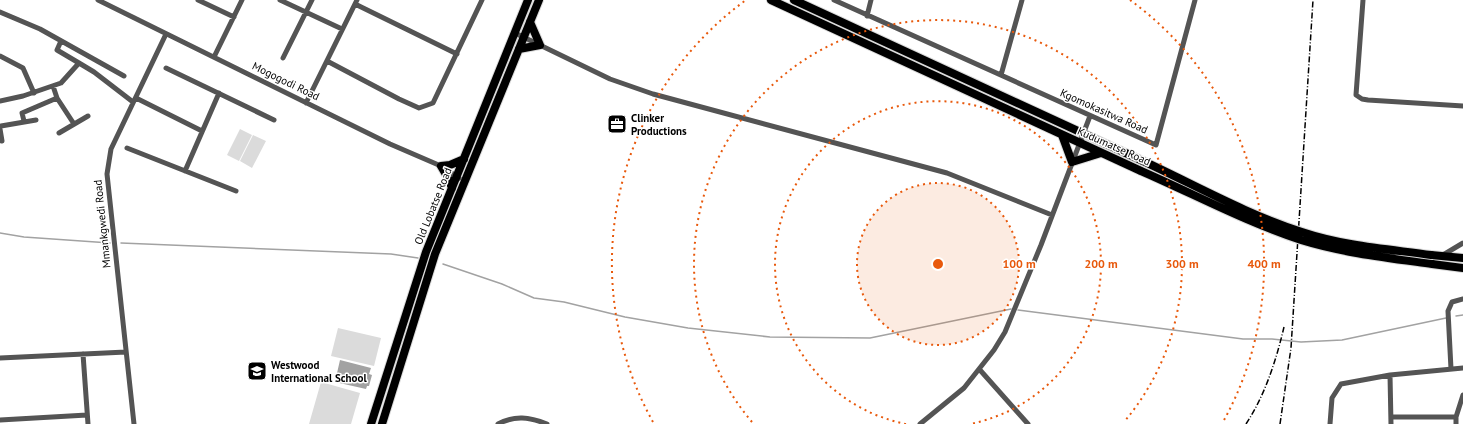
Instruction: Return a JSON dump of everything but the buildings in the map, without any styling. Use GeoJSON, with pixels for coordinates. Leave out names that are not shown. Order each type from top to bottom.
{"type":"FeatureCollection","features":[{"type":"Feature","properties":{"kind":"main road","name":"Old Lobatse Road"},"geometry":{"type":"LineString","coordinates":[[371,424],[426,252],[528,0]]}},
{"type":"Feature","properties":{"kind":"main road","name":"Old Lobatse Road"},"geometry":{"type":"LineString","coordinates":[[382,424],[435,254],[539,0]]}},
{"type":"Feature","properties":{"kind":"main road","name":"Kudumatse Road"},"geometry":{"type":"LineString","coordinates":[[771,0],[1079,143],[1266,227],[1301,240],[1334,249],[1463,268]]}},
{"type":"Feature","properties":{"kind":"main road","name":"Kudumatse Road"},"geometry":{"type":"LineString","coordinates":[[794,0],[1084,132],[1268,220],[1302,232],[1336,241],[1431,255],[1463,258]]}},
{"type":"Feature","properties":{"kind":"main road"},"geometry":{"type":"LineString","coordinates":[[519,49],[540,45],[530,22]]}},
{"type":"Feature","properties":{"kind":"main road"},"geometry":{"type":"LineString","coordinates":[[1062,135],[1072,162],[1101,153]]}},
{"type":"Feature","properties":{"kind":"main road"},"geometry":{"type":"LineString","coordinates":[[452,188],[441,166],[450,165],[464,159]]}},
{"type":"Feature","properties":{"kind":"street","name":"Mogogodi Road"},"geometry":{"type":"LineString","coordinates":[[98,0],[390,144],[441,166],[465,181]]}},
{"type":"Feature","properties":{"kind":"street"},"geometry":{"type":"LineString","coordinates":[[198,0],[234,18]]}},
{"type":"Feature","properties":{"kind":"street"},"geometry":{"type":"LineString","coordinates":[[214,57],[242,0]]}},
{"type":"Feature","properties":{"kind":"street"},"geometry":{"type":"LineString","coordinates":[[280,0],[342,29]]}},
{"type":"Feature","properties":{"kind":"street"},"geometry":{"type":"LineString","coordinates":[[282,58],[312,0]]}},
{"type":"Feature","properties":{"kind":"street"},"geometry":{"type":"LineString","coordinates":[[327,61],[399,99],[420,108],[433,102],[482,0]]}},
{"type":"Feature","properties":{"kind":"street","name":"Kgomokasitwa Road"},"geometry":{"type":"LineString","coordinates":[[834,0],[866,16],[1156,144],[1195,0]]}},
{"type":"Feature","properties":{"kind":"street"},"geometry":{"type":"LineString","coordinates":[[866,16],[871,0]]}},
{"type":"Feature","properties":{"kind":"street"},"geometry":{"type":"LineString","coordinates":[[1001,75],[1022,0]]}},
{"type":"Feature","properties":{"kind":"street"},"geometry":{"type":"LineString","coordinates":[[1363,0],[1356,95],[1362,100],[1463,106]]}},
{"type":"Feature","properties":{"kind":"street"},"geometry":{"type":"LineString","coordinates":[[306,103],[356,2],[456,54]]}},
{"type":"Feature","properties":{"kind":"street"},"geometry":{"type":"LineString","coordinates":[[0,12],[61,41],[124,76]]}},
{"type":"Feature","properties":{"kind":"street"},"geometry":{"type":"LineString","coordinates":[[515,33],[610,79],[653,94],[947,173],[1052,215]]}},
{"type":"Feature","properties":{"kind":"street","name":"Mmankgwedi Road"},"geometry":{"type":"LineString","coordinates":[[134,424],[107,174],[111,149],[166,34]]}},
{"type":"Feature","properties":{"kind":"street"},"geometry":{"type":"LineString","coordinates":[[61,41],[57,50],[94,72],[134,100],[202,131]]}},
{"type":"Feature","properties":{"kind":"street"},"geometry":{"type":"LineString","coordinates":[[0,56],[23,68],[34,93]]}},
{"type":"Feature","properties":{"kind":"street"},"geometry":{"type":"LineString","coordinates":[[0,100],[34,93],[61,83],[79,63]]}},
{"type":"Feature","properties":{"kind":"street"},"geometry":{"type":"LineString","coordinates":[[166,68],[274,120]]}},
{"type":"Feature","properties":{"kind":"street"},"geometry":{"type":"LineString","coordinates":[[53,86],[58,98],[74,124]]}},
{"type":"Feature","properties":{"kind":"street"},"geometry":{"type":"LineString","coordinates":[[186,171],[219,93]]}},
{"type":"Feature","properties":{"kind":"street"},"geometry":{"type":"LineString","coordinates":[[24,121],[22,113],[58,98]]}},
{"type":"Feature","properties":{"kind":"street"},"geometry":{"type":"LineString","coordinates":[[58,133],[88,116]]}},
{"type":"Feature","properties":{"kind":"street"},"geometry":{"type":"LineString","coordinates":[[920,424],[964,388],[980,370],[994,350],[1014,312],[1090,116]]}},
{"type":"Feature","properties":{"kind":"street"},"geometry":{"type":"LineString","coordinates":[[2,142],[1,126],[36,120]]}},
{"type":"Feature","properties":{"kind":"street"},"geometry":{"type":"LineString","coordinates":[[127,148],[236,191]]}},
{"type":"Feature","properties":{"kind":"street"},"geometry":{"type":"LineString","coordinates":[[1442,256],[1463,243]]}},
{"type":"Feature","properties":{"kind":"street"},"geometry":{"type":"LineString","coordinates":[[1451,369],[1448,311],[1452,302],[1463,299]]}},
{"type":"Feature","properties":{"kind":"street"},"geometry":{"type":"LineString","coordinates":[[0,358],[126,352]]}},
{"type":"Feature","properties":{"kind":"street"},"geometry":{"type":"LineString","coordinates":[[83,354],[88,424]]}},
{"type":"Feature","properties":{"kind":"street"},"geometry":{"type":"LineString","coordinates":[[1330,424],[1332,398],[1341,384],[1390,375],[1463,368]]}},
{"type":"Feature","properties":{"kind":"street"},"geometry":{"type":"LineString","coordinates":[[980,370],[1028,424]]}},
{"type":"Feature","properties":{"kind":"street"},"geometry":{"type":"LineString","coordinates":[[1390,375],[1391,424]]}},
{"type":"Feature","properties":{"kind":"street"},"geometry":{"type":"LineString","coordinates":[[1456,424],[1456,417],[1463,395]]}},
{"type":"Feature","properties":{"kind":"street"},"geometry":{"type":"LineString","coordinates":[[0,420],[87,415]]}},
{"type":"Feature","properties":{"kind":"street"},"geometry":{"type":"LineString","coordinates":[[34,424],[38,417]]}},
{"type":"Feature","properties":{"kind":"street"},"geometry":{"type":"LineString","coordinates":[[498,424],[517,417],[531,418],[547,424]]}},
{"type":"Feature","properties":{"kind":"street"},"geometry":{"type":"LineString","coordinates":[[1391,417],[1456,417]]}},
{"type":"Feature","properties":{"kind":"shaded area"},"geometry":{"type":"Polygon","coordinates":[[[240,129],[252,135],[239,161],[227,155],[240,129]]]}},
{"type":"Feature","properties":{"kind":"shaded area"},"geometry":{"type":"Polygon","coordinates":[[[253,135],[266,141],[252,168],[240,161],[253,135]]]}},
{"type":"Feature","properties":{"kind":"shaded area"},"geometry":{"type":"Polygon","coordinates":[[[338,328],[381,338],[374,366],[331,356],[338,328]]]}},
{"type":"Feature","properties":{"kind":"shaded area"},"geometry":{"type":"Polygon","coordinates":[[[340,360],[371,368],[369,374],[372,375],[369,386],[367,386],[366,389],[335,382],[340,360]]]}},
{"type":"Feature","properties":{"kind":"shaded area"},"geometry":{"type":"Polygon","coordinates":[[[321,382],[360,393],[351,424],[309,424],[321,382]]]}},
{"type":"Feature","properties":{"kind":"waterway"},"geometry":{"type":"LineString","coordinates":[[0,233],[24,237],[110,243]]}},
{"type":"Feature","properties":{"kind":"waterway"},"geometry":{"type":"LineString","coordinates":[[121,243],[391,254],[418,258]]}},
{"type":"Feature","properties":{"kind":"waterway"},"geometry":{"type":"LineString","coordinates":[[443,264],[502,284],[534,298],[564,302],[625,317],[688,328],[770,337],[870,338],[1011,309]]}},
{"type":"Feature","properties":{"kind":"waterway"},"geometry":{"type":"LineString","coordinates":[[1018,310],[1243,339],[1272,339],[1301,342],[1342,340],[1446,318]]}},
{"type":"Feature","properties":{"kind":"waterway"},"geometry":{"type":"LineString","coordinates":[[1456,316],[1463,315]]}},
{"type":"Feature","properties":{"kind":"railway"},"geometry":{"type":"LineString","coordinates":[[1280,424],[1291,348],[1313,0]]}},
{"type":"Feature","properties":{"kind":"railway"},"geometry":{"type":"LineString","coordinates":[[1246,424],[1264,390],[1284,327]]}},
{"type":"Feature","properties":{"kind":"place","name":"Clinker Productions"},"geometry":{"type":"Point","coordinates":[617,124]}},
{"type":"Feature","properties":{"kind":"place","name":"Westwood International School"},"geometry":{"type":"Point","coordinates":[257,371]}}]}
